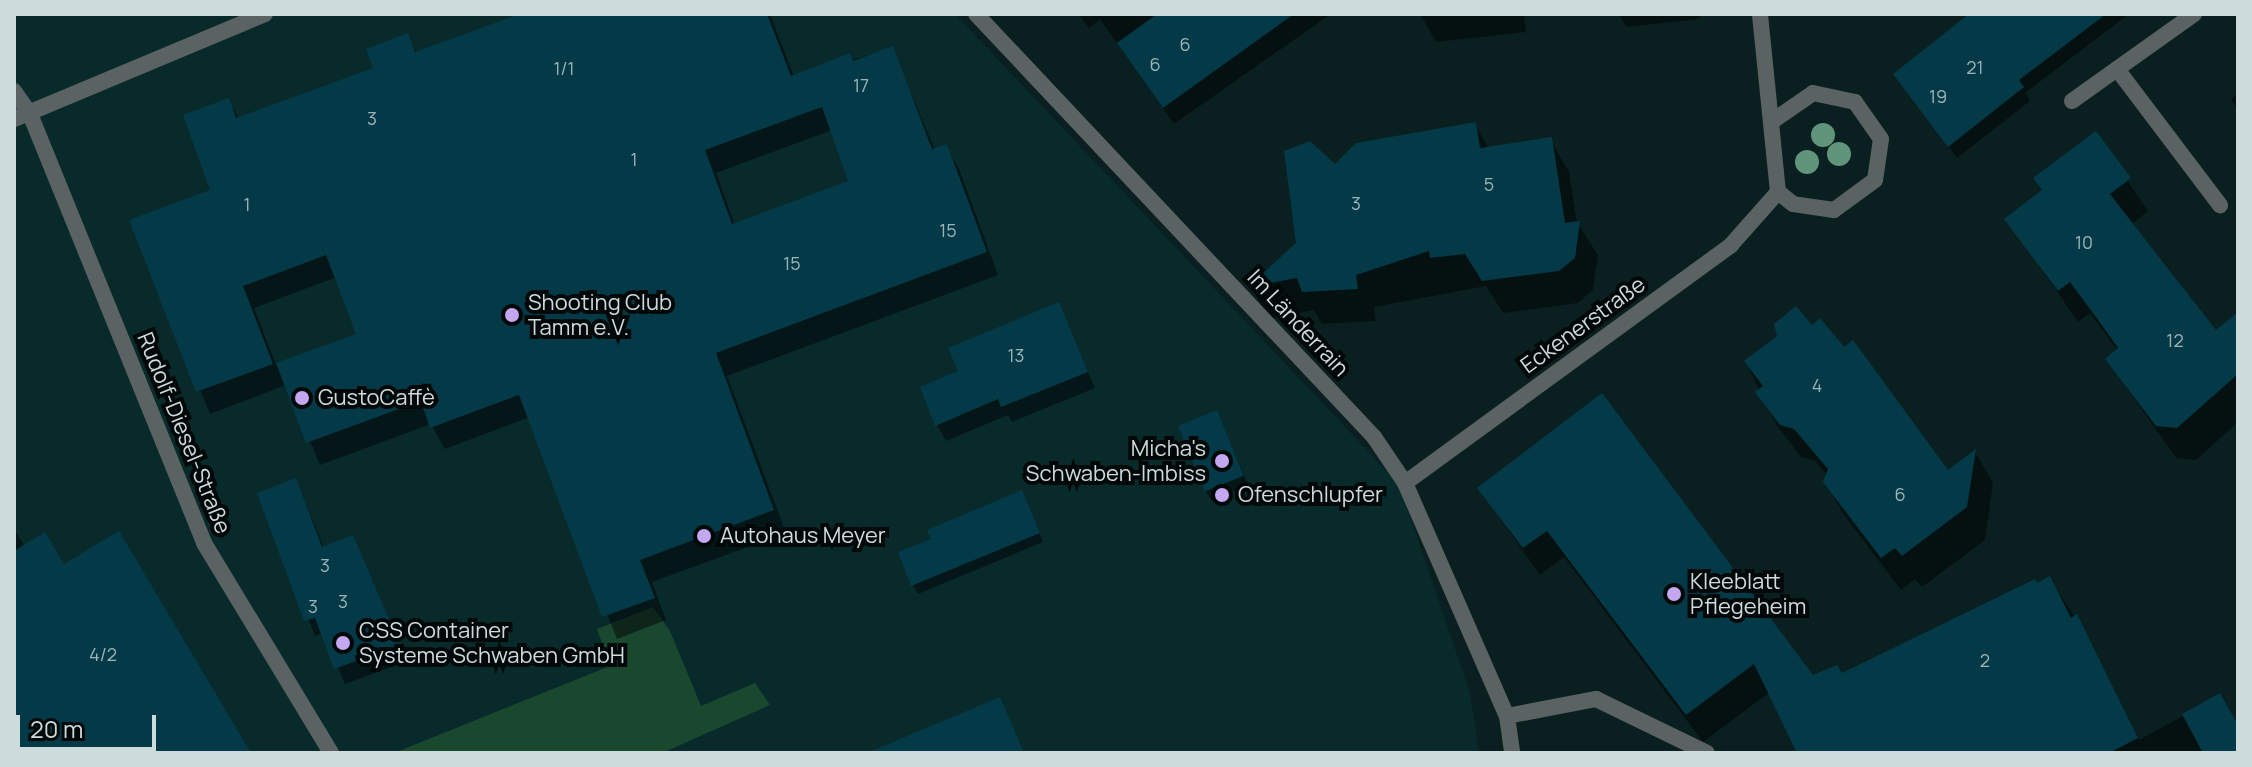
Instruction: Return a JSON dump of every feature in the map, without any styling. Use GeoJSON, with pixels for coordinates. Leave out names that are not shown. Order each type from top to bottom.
{"type":"FeatureCollection","features":[{"type":"Feature","properties":{"kind":"street"},"geometry":{"type":"LineString","coordinates":[[22,117],[265,14]]}},
{"type":"Feature","properties":{"kind":"street","name":"Im Länderrain"},"geometry":{"type":"LineString","coordinates":[[976,14],[1374,437],[1405,483],[1507,716],[1512,753]]}},
{"type":"Feature","properties":{"kind":"street"},"geometry":{"type":"LineString","coordinates":[[1760,14],[1778,192],[1793,204],[1834,210],[1875,180],[1881,139],[1855,102],[1813,93],[1771,122]]}},
{"type":"Feature","properties":{"kind":"street"},"geometry":{"type":"LineString","coordinates":[[2072,101],[2194,14]]}},
{"type":"Feature","properties":{"kind":"street"},"geometry":{"type":"LineString","coordinates":[[2117,69],[2220,205]]}},
{"type":"Feature","properties":{"kind":"street","name":"Rudolf-Diesel-Straße"},"geometry":{"type":"LineString","coordinates":[[14,91],[22,117],[204,543],[331,753]]}},
{"type":"Feature","properties":{"kind":"street","name":"Eckenerstraße"},"geometry":{"type":"LineString","coordinates":[[1405,483],[1731,245],[1778,192]]}},
{"type":"Feature","properties":{"kind":"street"},"geometry":{"type":"LineString","coordinates":[[1507,716],[1596,699],[1707,753]]}},
{"type":"Feature","properties":{"kind":"shaded area"},"geometry":{"type":"Polygon","coordinates":[[[14,14],[955,14],[1399,484],[1470,693],[1479,753],[14,753],[14,14]]]}},
{"type":"Feature","properties":{"kind":"green space"},"geometry":{"type":"Polygon","coordinates":[[[653,607],[670,631],[701,706],[755,683],[770,705],[662,753],[394,753],[610,666],[597,629],[653,607]]]}},
{"type":"Feature","properties":{"kind":"building"},"geometry":{"type":"Polygon","coordinates":[[[520,14],[767,14],[791,76],[850,53],[853,61],[893,46],[932,149],[947,144],[987,252],[716,353],[774,510],[640,560],[655,598],[602,617],[519,395],[430,428],[421,401],[306,443],[276,363],[356,334],[326,255],[243,286],[273,364],[196,392],[129,220],[210,190],[183,115],[229,98],[236,118],[373,68],[366,49],[408,33],[415,52],[520,14]],[[822,107],[705,150],[732,224],[848,181],[822,107]]]}},
{"type":"Feature","properties":{"kind":"building"},"geometry":{"type":"Polygon","coordinates":[[[1157,14],[1294,14],[1163,108],[1117,43],[1157,14]]]}},
{"type":"Feature","properties":{"kind":"building"},"geometry":{"type":"Polygon","coordinates":[[[1969,14],[2106,14],[2019,80],[2024,87],[1948,147],[1893,74],[1969,14]]]}},
{"type":"Feature","properties":{"kind":"building"},"geometry":{"type":"Polygon","coordinates":[[[1476,122],[1480,148],[1552,137],[1565,223],[1580,221],[1575,258],[1559,271],[1482,281],[1465,254],[1430,258],[1429,251],[1356,275],[1358,289],[1302,292],[1297,278],[1248,287],[1296,243],[1284,151],[1310,141],[1335,164],[1356,143],[1476,122]]]}},
{"type":"Feature","properties":{"kind":"building"},"geometry":{"type":"Polygon","coordinates":[[[2096,131],[2131,178],[2110,194],[2216,330],[2238,312],[2238,374],[2177,428],[2156,426],[2105,359],[2118,348],[2096,317],[2070,282],[2058,291],[2004,219],[2042,190],[2033,178],[2096,131]]]}},
{"type":"Feature","properties":{"kind":"building"},"geometry":{"type":"Polygon","coordinates":[[[1059,302],[1088,372],[1001,407],[998,399],[935,426],[920,387],[958,371],[948,348],[1059,302]]]}},
{"type":"Feature","properties":{"kind":"building"},"geometry":{"type":"Polygon","coordinates":[[[1796,306],[1812,325],[1820,318],[1844,347],[1853,340],[1948,470],[1976,449],[1967,507],[1902,556],[1895,548],[1881,558],[1823,482],[1828,469],[1794,429],[1780,425],[1755,392],[1763,386],[1744,361],[1777,336],[1774,324],[1796,306]]]}},
{"type":"Feature","properties":{"kind":"building"},"geometry":{"type":"Polygon","coordinates":[[[1602,393],[1813,675],[1837,665],[1842,673],[2035,579],[2037,583],[2050,576],[2071,618],[2077,614],[2138,738],[2109,753],[1797,753],[1754,664],[1686,715],[1547,531],[1523,548],[1477,488],[1602,393]]]}},
{"type":"Feature","properties":{"kind":"building"},"geometry":{"type":"Polygon","coordinates":[[[1217,410],[1244,476],[1205,492],[1178,426],[1217,410]]]}},
{"type":"Feature","properties":{"kind":"building"},"geometry":{"type":"Polygon","coordinates":[[[296,478],[322,547],[353,535],[400,645],[334,669],[315,618],[304,621],[257,493],[296,478]]]}},
{"type":"Feature","properties":{"kind":"building"},"geometry":{"type":"Polygon","coordinates":[[[1022,490],[1040,533],[911,586],[898,552],[931,539],[927,530],[1022,490]]]}},
{"type":"Feature","properties":{"kind":"building"},"geometry":{"type":"Polygon","coordinates":[[[119,531],[251,753],[14,753],[14,551],[45,532],[64,564],[119,531]]]}},
{"type":"Feature","properties":{"kind":"building"},"geometry":{"type":"Polygon","coordinates":[[[2220,693],[2238,725],[2238,753],[2203,753],[2182,714],[2220,693]]]}},
{"type":"Feature","properties":{"kind":"building"},"geometry":{"type":"Polygon","coordinates":[[[1000,697],[1024,753],[867,753],[1000,697]]]}},
{"type":"Feature","properties":{"kind":"place","name":"Shooting Club Tamm e.V."},"geometry":{"type":"Point","coordinates":[512,315]}},
{"type":"Feature","properties":{"kind":"place","name":"GustoCaffè"},"geometry":{"type":"Point","coordinates":[302,398]}},
{"type":"Feature","properties":{"kind":"place","name":"Micha's Schwaben-Imbiss"},"geometry":{"type":"Point","coordinates":[1222,461]}},
{"type":"Feature","properties":{"kind":"place","name":"Ofenschlupfer"},"geometry":{"type":"Point","coordinates":[1222,495]}},
{"type":"Feature","properties":{"kind":"place","name":"Autohaus Meyer"},"geometry":{"type":"Point","coordinates":[704,536]}},
{"type":"Feature","properties":{"kind":"place","name":"Kleeblatt Pflegeheim"},"geometry":{"type":"Point","coordinates":[1674,594]}},
{"type":"Feature","properties":{"kind":"place","name":"CSS Container Systeme Schwaben GmbH"},"geometry":{"type":"Point","coordinates":[343,643]}}]}
